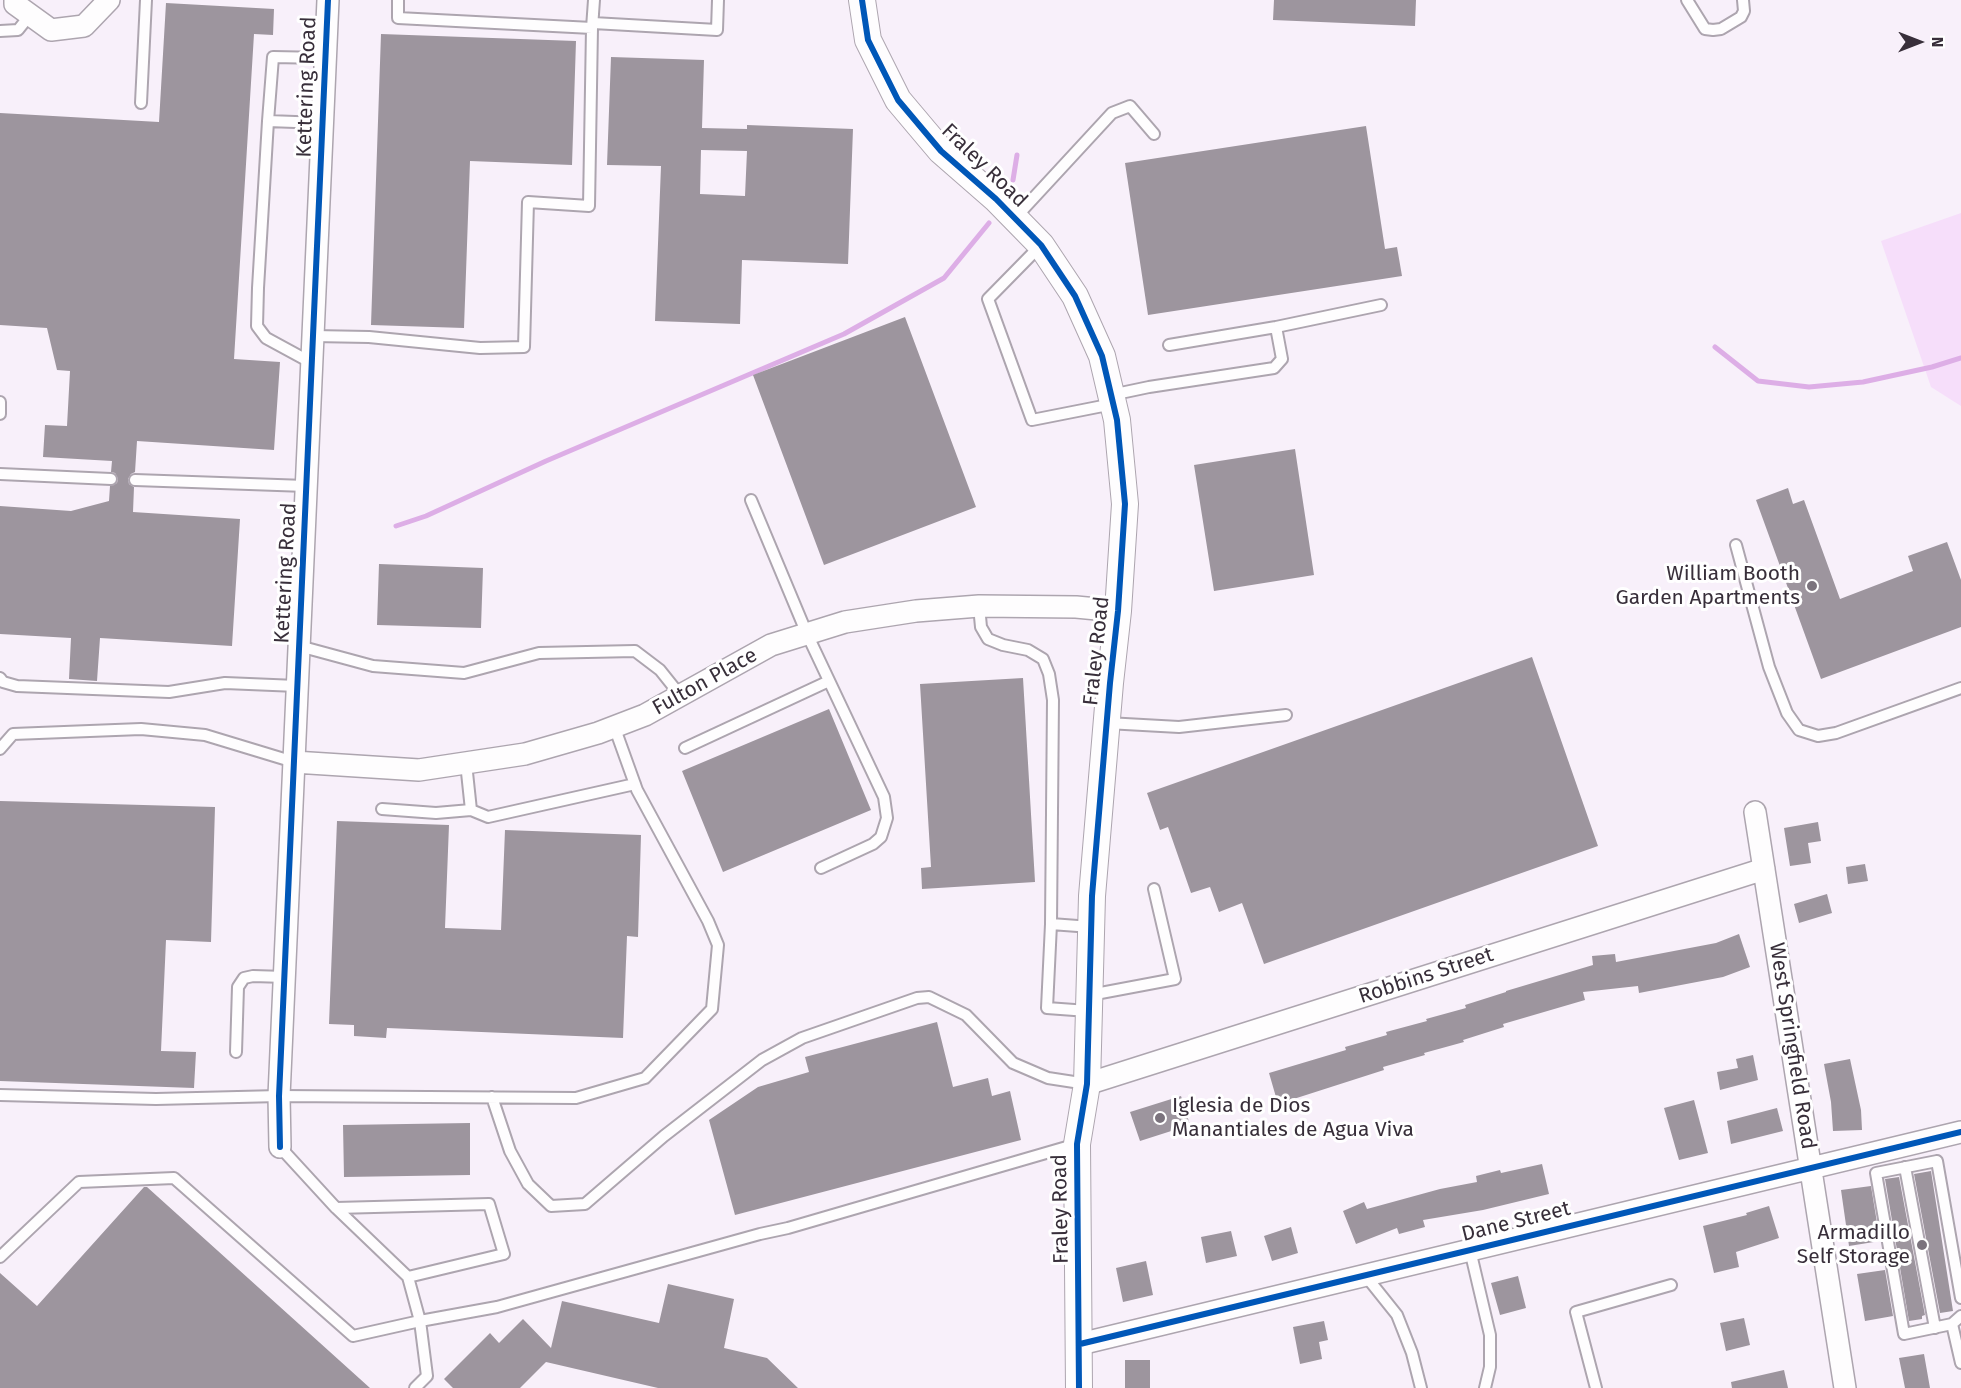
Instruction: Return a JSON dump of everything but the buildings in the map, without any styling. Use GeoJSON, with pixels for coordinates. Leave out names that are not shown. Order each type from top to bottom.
{"type":"FeatureCollection","features":[{"type":"Feature","properties":{"kind":"street"},"geometry":{"type":"LineString","coordinates":[[22,7],[51,30],[84,26],[109,0]]}},
{"type":"Feature","properties":{"kind":"street","name":"Kettering Road"},"geometry":{"type":"LineString","coordinates":[[280,1147],[279,1096],[328,0]]}},
{"type":"Feature","properties":{"kind":"street","name":"Fraley Road"},"geometry":{"type":"LineString","coordinates":[[862,0],[868,40],[898,100],[941,151],[996,199],[1041,245],[1075,296],[1102,356],[1117,420],[1125,504],[1091,927],[1087,1084],[1077,1144],[1079,1388]]}},
{"type":"Feature","properties":{"kind":"street","name":"Fulton Place"},"geometry":{"type":"LineString","coordinates":[[294,762],[419,770],[525,754],[645,715],[771,645],[845,621],[916,611],[979,606],[1076,607],[1118,611]]}},
{"type":"Feature","properties":{"kind":"street","name":"West Springfield Road"},"geometry":{"type":"LineString","coordinates":[[1755,812],[1845,1388]]}},
{"type":"Feature","properties":{"kind":"street","name":"Robbins Street"},"geometry":{"type":"LineString","coordinates":[[1087,1084],[1764,869]]}},
{"type":"Feature","properties":{"kind":"street","name":"Dane Street"},"geometry":{"type":"LineString","coordinates":[[1080,1344],[1961,1131]]}},
{"type":"Feature","properties":{"kind":"lane"},"geometry":{"type":"LineString","coordinates":[[141,103],[146,0]]}},
{"type":"Feature","properties":{"kind":"lane"},"geometry":{"type":"LineString","coordinates":[[398,0],[398,18],[717,30],[718,0]]}},
{"type":"Feature","properties":{"kind":"lane"},"geometry":{"type":"LineString","coordinates":[[313,336],[369,337],[480,348],[524,346],[528,202],[589,206],[594,0]]}},
{"type":"Feature","properties":{"kind":"lane"},"geometry":{"type":"LineString","coordinates":[[1687,0],[1705,29],[1713,30],[1721,29],[1741,17],[1744,11],[1743,0]]}},
{"type":"Feature","properties":{"kind":"lane"},"geometry":{"type":"LineString","coordinates":[[0,31],[18,30],[22,7]]}},
{"type":"Feature","properties":{"kind":"lane"},"geometry":{"type":"LineString","coordinates":[[312,363],[266,338],[257,326],[258,288],[273,57],[325,58]]}},
{"type":"Feature","properties":{"kind":"lane"},"geometry":{"type":"LineString","coordinates":[[1015,218],[1112,113],[1130,106],[1154,134]]}},
{"type":"Feature","properties":{"kind":"lane"},"geometry":{"type":"LineString","coordinates":[[268,121],[322,123]]}},
{"type":"Feature","properties":{"kind":"lane"},"geometry":{"type":"LineString","coordinates":[[1041,245],[988,299],[1032,420],[1112,400],[1149,387],[1274,368],[1282,359],[1276,327]]}},
{"type":"Feature","properties":{"kind":"lane"},"geometry":{"type":"LineString","coordinates":[[1169,345],[1276,327],[1381,305]]}},
{"type":"Feature","properties":{"kind":"lane"},"geometry":{"type":"LineString","coordinates":[[0,402],[0,414]]}},
{"type":"Feature","properties":{"kind":"lane"},"geometry":{"type":"LineString","coordinates":[[0,474],[111,479]]}},
{"type":"Feature","properties":{"kind":"lane"},"geometry":{"type":"LineString","coordinates":[[135,480],[306,486]]}},
{"type":"Feature","properties":{"kind":"lane"},"geometry":{"type":"LineString","coordinates":[[751,501],[807,634],[884,797],[887,818],[881,837],[873,844],[821,868]]}},
{"type":"Feature","properties":{"kind":"lane"},"geometry":{"type":"LineString","coordinates":[[1736,545],[1768,667],[1787,713],[1799,730],[1818,736],[1836,733],[1961,688]]}},
{"type":"Feature","properties":{"kind":"lane"},"geometry":{"type":"LineString","coordinates":[[979,606],[981,627],[988,639],[1003,645],[1028,650],[1043,659],[1049,674],[1053,700],[1051,924],[1047,1008],[1089,1003],[1174,979],[1154,889]]}},
{"type":"Feature","properties":{"kind":"lane"},"geometry":{"type":"LineString","coordinates":[[299,646],[374,666],[464,673],[539,653],[635,651],[660,670],[680,695]]}},
{"type":"Feature","properties":{"kind":"lane"},"geometry":{"type":"LineString","coordinates":[[0,678],[3,682],[17,686],[169,692],[225,683],[297,686]]}},
{"type":"Feature","properties":{"kind":"lane"},"geometry":{"type":"LineString","coordinates":[[685,748],[829,681]]}},
{"type":"Feature","properties":{"kind":"lane"},"geometry":{"type":"LineString","coordinates":[[1106,723],[1179,727],[1286,715]]}},
{"type":"Feature","properties":{"kind":"lane"},"geometry":{"type":"LineString","coordinates":[[0,1095],[156,1099],[279,1096],[576,1098],[645,1078],[712,1009],[718,945],[708,921],[635,784],[614,726]]}},
{"type":"Feature","properties":{"kind":"lane"},"geometry":{"type":"LineString","coordinates":[[0,749],[13,734],[141,729],[205,735],[294,762]]}},
{"type":"Feature","properties":{"kind":"lane"},"geometry":{"type":"LineString","coordinates":[[466,762],[471,810]]}},
{"type":"Feature","properties":{"kind":"lane"},"geometry":{"type":"LineString","coordinates":[[382,809],[436,813],[471,810],[488,817],[635,784]]}},
{"type":"Feature","properties":{"kind":"lane"},"geometry":{"type":"LineString","coordinates":[[1051,924],[1091,927]]}},
{"type":"Feature","properties":{"kind":"lane"},"geometry":{"type":"LineString","coordinates":[[236,1052],[238,987],[244,978],[253,976],[285,977]]}},
{"type":"Feature","properties":{"kind":"lane"},"geometry":{"type":"LineString","coordinates":[[492,1097],[510,1151],[528,1184],[551,1206],[585,1204],[664,1136],[762,1060],[802,1038],[917,998],[929,997],[966,1015],[1012,1063],[1048,1078],[1087,1084]]}},
{"type":"Feature","properties":{"kind":"lane"},"geometry":{"type":"LineString","coordinates":[[0,1257],[79,1182],[174,1179],[353,1336],[420,1321],[497,1308],[788,1228],[1077,1144]]}},
{"type":"Feature","properties":{"kind":"lane"},"geometry":{"type":"LineString","coordinates":[[280,1147],[336,1208],[408,1276],[420,1321],[427,1376],[416,1388]]}},
{"type":"Feature","properties":{"kind":"lane"},"geometry":{"type":"LineString","coordinates":[[1961,1298],[1937,1161],[1876,1173],[1904,1334],[1952,1324],[1961,1316]]}},
{"type":"Feature","properties":{"kind":"lane"},"geometry":{"type":"LineString","coordinates":[[1905,1167],[1935,1328]]}},
{"type":"Feature","properties":{"kind":"lane"},"geometry":{"type":"LineString","coordinates":[[336,1208],[489,1204],[504,1254],[408,1276]]}},
{"type":"Feature","properties":{"kind":"lane"},"geometry":{"type":"LineString","coordinates":[[1470,1250],[1490,1335],[1490,1367],[1485,1388]]}},
{"type":"Feature","properties":{"kind":"lane"},"geometry":{"type":"LineString","coordinates":[[1365,1275],[1397,1316],[1412,1353],[1421,1388]]}},
{"type":"Feature","properties":{"kind":"lane"},"geometry":{"type":"LineString","coordinates":[[1596,1388],[1576,1312],[1671,1285]]}},
{"type":"Feature","properties":{"kind":"lane"},"geometry":{"type":"LineString","coordinates":[[1952,1324],[1961,1363]]}},
{"type":"Feature","properties":{"kind":"shaded area"},"geometry":{"type":"Polygon","coordinates":[[[1961,213],[1961,406],[1931,387],[1881,241],[1961,213]]]}},
{"type":"Feature","properties":{"kind":"waterway"},"geometry":{"type":"LineString","coordinates":[[1013,180],[1017,155]]}},
{"type":"Feature","properties":{"kind":"waterway"},"geometry":{"type":"LineString","coordinates":[[396,526],[426,516],[546,461],[844,334],[944,278],[989,223]]}},
{"type":"Feature","properties":{"kind":"waterway"},"geometry":{"type":"LineString","coordinates":[[1715,347],[1758,381],[1809,387],[1863,382],[1932,367],[1961,358]]}},
{"type":"Feature","properties":{"kind":"cycle path"},"geometry":{"type":"LineString","coordinates":[[280,1147],[279,1096],[328,0]]}},
{"type":"Feature","properties":{"kind":"cycle path"},"geometry":{"type":"LineString","coordinates":[[862,0],[868,40],[898,100],[941,151],[996,199],[1041,245],[1075,296],[1102,356],[1117,420],[1125,504],[1118,611],[1092,896],[1087,1084],[1077,1144],[1079,1388]]}},
{"type":"Feature","properties":{"kind":"cycle path"},"geometry":{"type":"LineString","coordinates":[[1080,1344],[1961,1132]]}},
{"type":"Feature","properties":{"kind":"place","name":"William Booth Garden Apartments"},"geometry":{"type":"Point","coordinates":[1812,586]}},
{"type":"Feature","properties":{"kind":"place","name":"Iglesia de Dios Manantiales de Agua Viva"},"geometry":{"type":"Point","coordinates":[1160,1118]}},
{"type":"Feature","properties":{"kind":"place","name":"Armadillo Self Storage"},"geometry":{"type":"Point","coordinates":[1922,1245]}}]}
